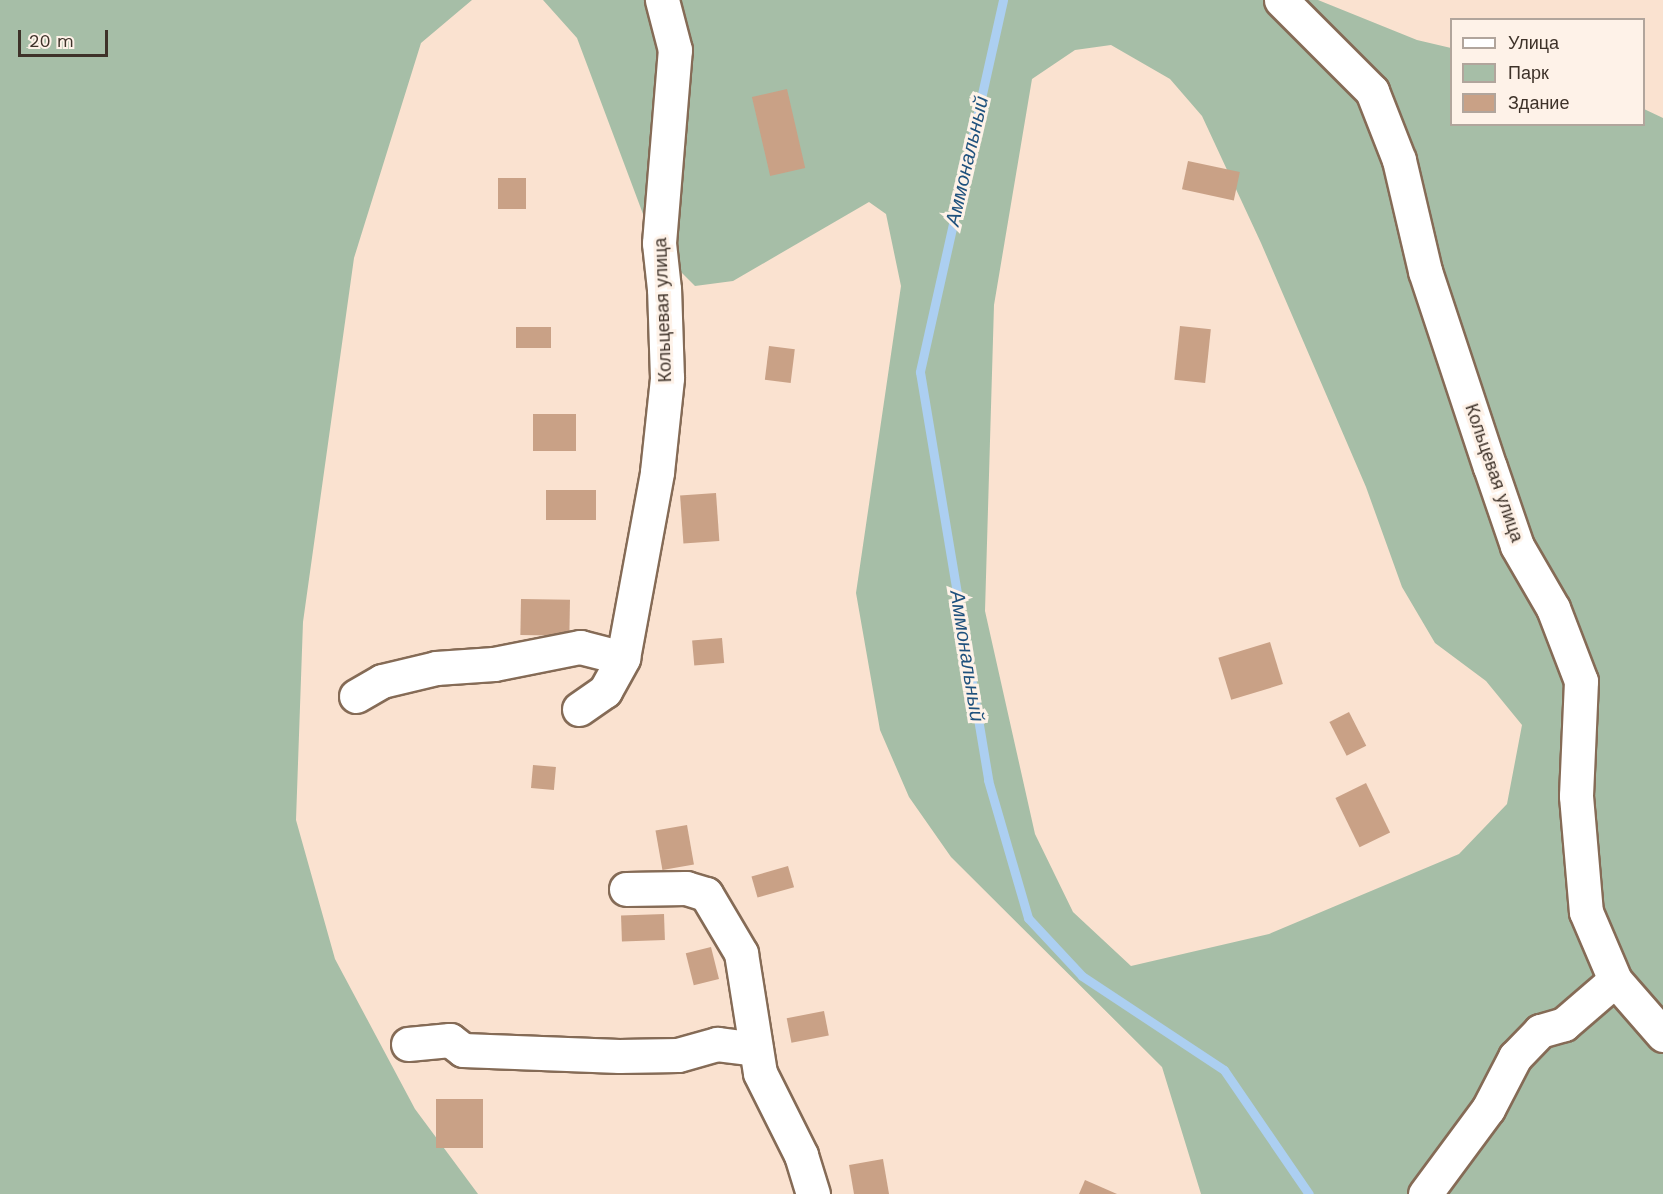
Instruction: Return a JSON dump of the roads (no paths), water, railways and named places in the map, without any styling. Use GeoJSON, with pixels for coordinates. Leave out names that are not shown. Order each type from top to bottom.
{"type":"FeatureCollection","features":[{"type":"Feature","properties":{"kind":"lane","name":"Кольцевая улица"},"geometry":{"type":"LineString","coordinates":[[579,709],[605,691],[623,658],[657,471],[667,378],[664,289],[659,243],[675,50],[662,0]]}},
{"type":"Feature","properties":{"kind":"lane","name":"Кольцевая улица"},"geometry":{"type":"LineString","coordinates":[[1281,0],[1372,90],[1399,160],[1425,271],[1517,546],[1553,608],[1581,681],[1576,796],[1586,912],[1615,980],[1663,1035]]}},
{"type":"Feature","properties":{"kind":"lane"},"geometry":{"type":"LineString","coordinates":[[356,696],[382,681],[436,668],[494,664],[580,647],[623,658]]}},
{"type":"Feature","properties":{"kind":"lane"},"geometry":{"type":"LineString","coordinates":[[626,889],[686,888],[706,894],[741,953],[760,1073],[801,1155],[813,1194]]}},
{"type":"Feature","properties":{"kind":"lane"},"geometry":{"type":"LineString","coordinates":[[1425,1194],[1488,1109],[1515,1057],[1540,1031],[1564,1024],[1615,980]]}},
{"type":"Feature","properties":{"kind":"lane"},"geometry":{"type":"LineString","coordinates":[[408,1044],[450,1040],[463,1050],[619,1056],[678,1054],[717,1044],[756,1049]]}},
{"type":"Feature","properties":{"kind":"waterway","name":"Аммональный"},"geometry":{"type":"LineString","coordinates":[[1003,0],[920,372],[988,780],[1028,918],[1082,976],[1224,1070],[1309,1194]]}}]}
